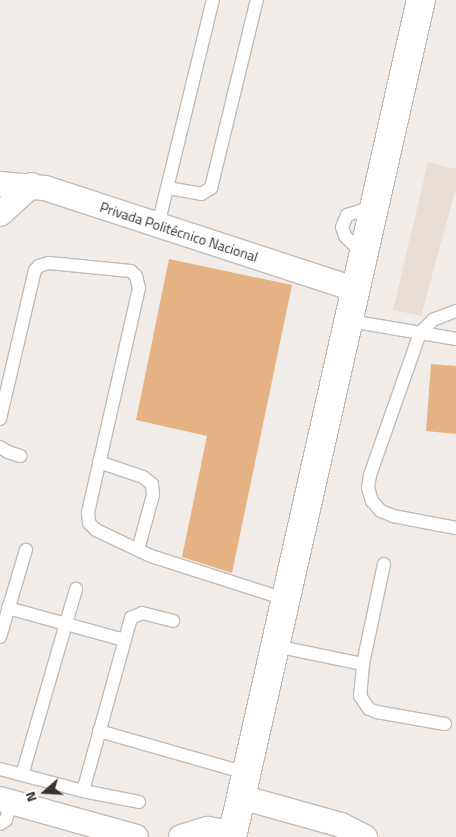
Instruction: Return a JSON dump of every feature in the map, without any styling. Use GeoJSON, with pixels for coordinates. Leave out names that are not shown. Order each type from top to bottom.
{"type":"FeatureCollection","features":[{"type":"Feature","properties":{"kind":"main road"},"geometry":{"type":"LineString","coordinates":[[233,835],[421,0]]}},
{"type":"Feature","properties":{"kind":"street","name":"Privada Politécnico Nacional"},"geometry":{"type":"LineString","coordinates":[[0,184],[32,185],[158,224],[357,290]]}},
{"type":"Feature","properties":{"kind":"street"},"geometry":{"type":"LineString","coordinates":[[0,214],[32,185]]}},
{"type":"Feature","properties":{"kind":"street"},"geometry":{"type":"LineString","coordinates":[[244,785],[341,825],[365,837]]}},
{"type":"Feature","properties":{"kind":"street"},"geometry":{"type":"LineString","coordinates":[[6,801],[136,837]]}},
{"type":"Feature","properties":{"kind":"street"},"geometry":{"type":"LineString","coordinates":[[181,837],[208,829],[233,835]]}},
{"type":"Feature","properties":{"kind":"lane"},"geometry":{"type":"LineString","coordinates":[[158,224],[213,0]]}},
{"type":"Feature","properties":{"kind":"lane"},"geometry":{"type":"LineString","coordinates":[[168,188],[200,194],[211,188],[257,0]]}},
{"type":"Feature","properties":{"kind":"lane"},"geometry":{"type":"LineString","coordinates":[[0,419],[35,270],[49,263],[131,271],[136,276],[139,288],[88,513],[89,523],[96,530],[138,550],[188,569],[285,600]]}},
{"type":"Feature","properties":{"kind":"lane"},"geometry":{"type":"LineString","coordinates":[[456,311],[433,320],[420,333],[370,475],[368,488],[372,501],[381,511],[393,516],[456,528]]}},
{"type":"Feature","properties":{"kind":"lane"},"geometry":{"type":"LineString","coordinates":[[350,321],[456,339]]}},
{"type":"Feature","properties":{"kind":"lane"},"geometry":{"type":"LineString","coordinates":[[0,447],[20,456]]}},
{"type":"Feature","properties":{"kind":"lane"},"geometry":{"type":"LineString","coordinates":[[99,462],[143,477],[152,484],[153,495],[138,550]]}},
{"type":"Feature","properties":{"kind":"lane"},"geometry":{"type":"LineString","coordinates":[[0,637],[26,550]]}},
{"type":"Feature","properties":{"kind":"lane"},"geometry":{"type":"LineString","coordinates":[[384,564],[363,664],[360,696],[370,709],[446,724]]}},
{"type":"Feature","properties":{"kind":"lane"},"geometry":{"type":"LineString","coordinates":[[22,775],[76,589]]}},
{"type":"Feature","properties":{"kind":"lane"},"geometry":{"type":"LineString","coordinates":[[8,608],[124,640]]}},
{"type":"Feature","properties":{"kind":"lane"},"geometry":{"type":"LineString","coordinates":[[83,791],[128,624],[136,615],[148,613],[173,621]]}},
{"type":"Feature","properties":{"kind":"lane"},"geometry":{"type":"LineString","coordinates":[[276,646],[363,664]]}},
{"type":"Feature","properties":{"kind":"lane"},"geometry":{"type":"LineString","coordinates":[[99,732],[244,785]]}},
{"type":"Feature","properties":{"kind":"lane"},"geometry":{"type":"LineString","coordinates":[[0,769],[83,791],[138,802]]}},
{"type":"Feature","properties":{"kind":"lane"},"geometry":{"type":"LineString","coordinates":[[0,824],[6,820],[6,801]]}},
{"type":"Feature","properties":{"kind":"shaded area"},"geometry":{"type":"Polygon","coordinates":[[[428,162],[456,169],[456,188],[421,316],[393,310],[428,162]]]}},
{"type":"Feature","properties":{"kind":"building"},"geometry":{"type":"Polygon","coordinates":[[[169,259],[292,285],[232,573],[182,557],[207,436],[136,420],[169,259]]]}},
{"type":"Feature","properties":{"kind":"building"},"geometry":{"type":"Polygon","coordinates":[[[431,364],[456,366],[456,434],[426,431],[431,364]]]}}]}
